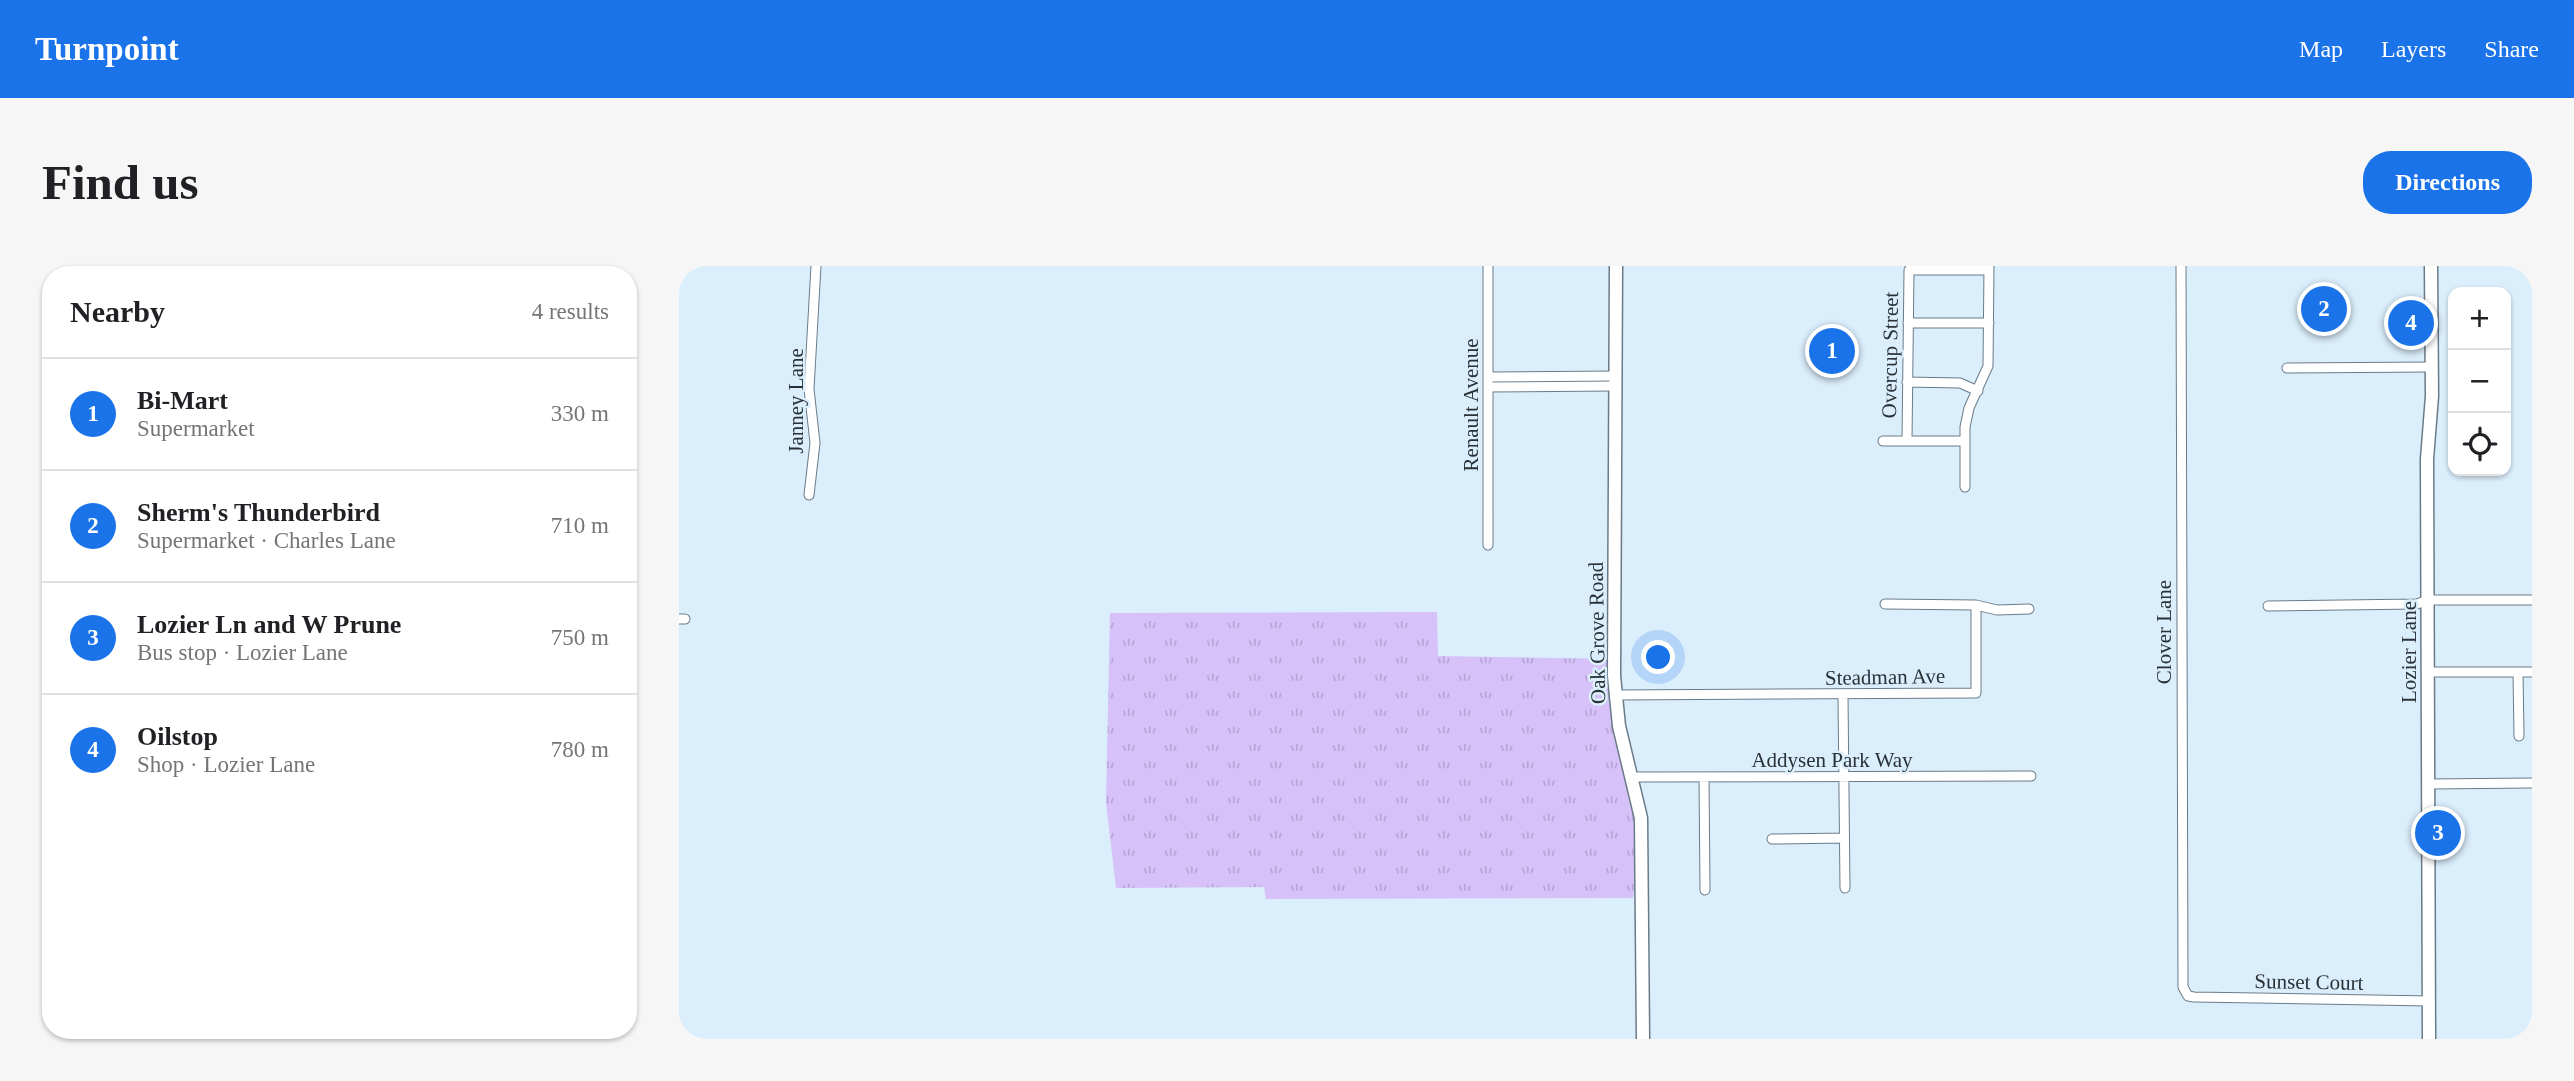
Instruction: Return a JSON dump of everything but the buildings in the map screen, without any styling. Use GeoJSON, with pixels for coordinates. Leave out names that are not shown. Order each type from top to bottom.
{"type":"FeatureCollection","features":[{"type":"Feature","properties":{"kind":"main road","name":"Oak Grove Road"},"geometry":{"type":"LineString","coordinates":[[1616,266],[1615,695],[1619,726],[1633,777],[1642,839],[1643,1039]]}},
{"type":"Feature","properties":{"kind":"main road","name":"Lozier Lane"},"geometry":{"type":"LineString","coordinates":[[2429,1039],[2427,440],[2432,367],[2431,266]]}},
{"type":"Feature","properties":{"kind":"street","name":"Janney Lane"},"geometry":{"type":"LineString","coordinates":[[809,495],[815,443],[809,389],[816,266]]}},
{"type":"Feature","properties":{"kind":"street","name":"Renault Avenue"},"geometry":{"type":"LineString","coordinates":[[1488,266],[1488,545]]}},
{"type":"Feature","properties":{"kind":"street","name":"Clover Lane"},"geometry":{"type":"LineString","coordinates":[[2181,266],[2182,949],[2183,987],[2188,996]]}},
{"type":"Feature","properties":{"kind":"street"},"geometry":{"type":"LineString","coordinates":[[1965,487],[1965,441],[1969,408],[1988,366],[1989,268]]}},
{"type":"Feature","properties":{"kind":"street","name":"Overcup Street"},"geometry":{"type":"LineString","coordinates":[[1907,441],[1909,270],[1989,268]]}},
{"type":"Feature","properties":{"kind":"street"},"geometry":{"type":"LineString","coordinates":[[1908,323],[1989,323]]}},
{"type":"Feature","properties":{"kind":"street"},"geometry":{"type":"LineString","coordinates":[[2287,368],[2432,367]]}},
{"type":"Feature","properties":{"kind":"street"},"geometry":{"type":"LineString","coordinates":[[1488,382],[1615,381]]}},
{"type":"Feature","properties":{"kind":"street"},"geometry":{"type":"LineString","coordinates":[[1907,382],[1960,383],[1978,390]]}},
{"type":"Feature","properties":{"kind":"street"},"geometry":{"type":"LineString","coordinates":[[1883,441],[1965,441]]}},
{"type":"Feature","properties":{"kind":"street"},"geometry":{"type":"LineString","coordinates":[[2269,606],[2417,604],[2428,600],[2532,600]]}},
{"type":"Feature","properties":{"kind":"street"},"geometry":{"type":"LineString","coordinates":[[1885,604],[1976,605],[1997,610],[2029,609]]}},
{"type":"Feature","properties":{"kind":"street","name":"Steadman Ave"},"geometry":{"type":"LineString","coordinates":[[1615,695],[1976,693],[1976,605]]}},
{"type":"Feature","properties":{"kind":"street"},"geometry":{"type":"LineString","coordinates":[[2428,672],[2532,673]]}},
{"type":"Feature","properties":{"kind":"street"},"geometry":{"type":"LineString","coordinates":[[2518,672],[2519,736]]}},
{"type":"Feature","properties":{"kind":"street"},"geometry":{"type":"LineString","coordinates":[[1843,695],[1845,888]]}},
{"type":"Feature","properties":{"kind":"street","name":"Addysen Park Way"},"geometry":{"type":"LineString","coordinates":[[1633,777],[2031,776]]}},
{"type":"Feature","properties":{"kind":"street"},"geometry":{"type":"LineString","coordinates":[[1704,777],[1705,890]]}},
{"type":"Feature","properties":{"kind":"street"},"geometry":{"type":"LineString","coordinates":[[2430,784],[2532,783]]}},
{"type":"Feature","properties":{"kind":"street"},"geometry":{"type":"LineString","coordinates":[[1772,839],[1844,838]]}},
{"type":"Feature","properties":{"kind":"street","name":"Sunset Court"},"geometry":{"type":"LineString","coordinates":[[2188,996],[2430,1001]]}},
{"type":"Feature","properties":{"kind":"green space"},"geometry":{"type":"Polygon","coordinates":[[[1437,612],[1438,656],[1614,659],[1642,839],[1633,898],[1266,899],[1264,887],[1116,888],[1106,803],[1110,613],[1437,612]]]}},
{"type":"Feature","properties":{"kind":"place","name":"Sherm's Thunderbird"},"geometry":{"type":"Point","coordinates":[2324,309]}},
{"type":"Feature","properties":{"kind":"place","name":"Oilstop"},"geometry":{"type":"Point","coordinates":[2411,323]}},
{"type":"Feature","properties":{"kind":"place","name":"Bi-Mart"},"geometry":{"type":"Point","coordinates":[1832,351]}},
{"type":"Feature","properties":{"kind":"place","name":"Lozier Ln and W Prune"},"geometry":{"type":"Point","coordinates":[2438,833]}}]}
